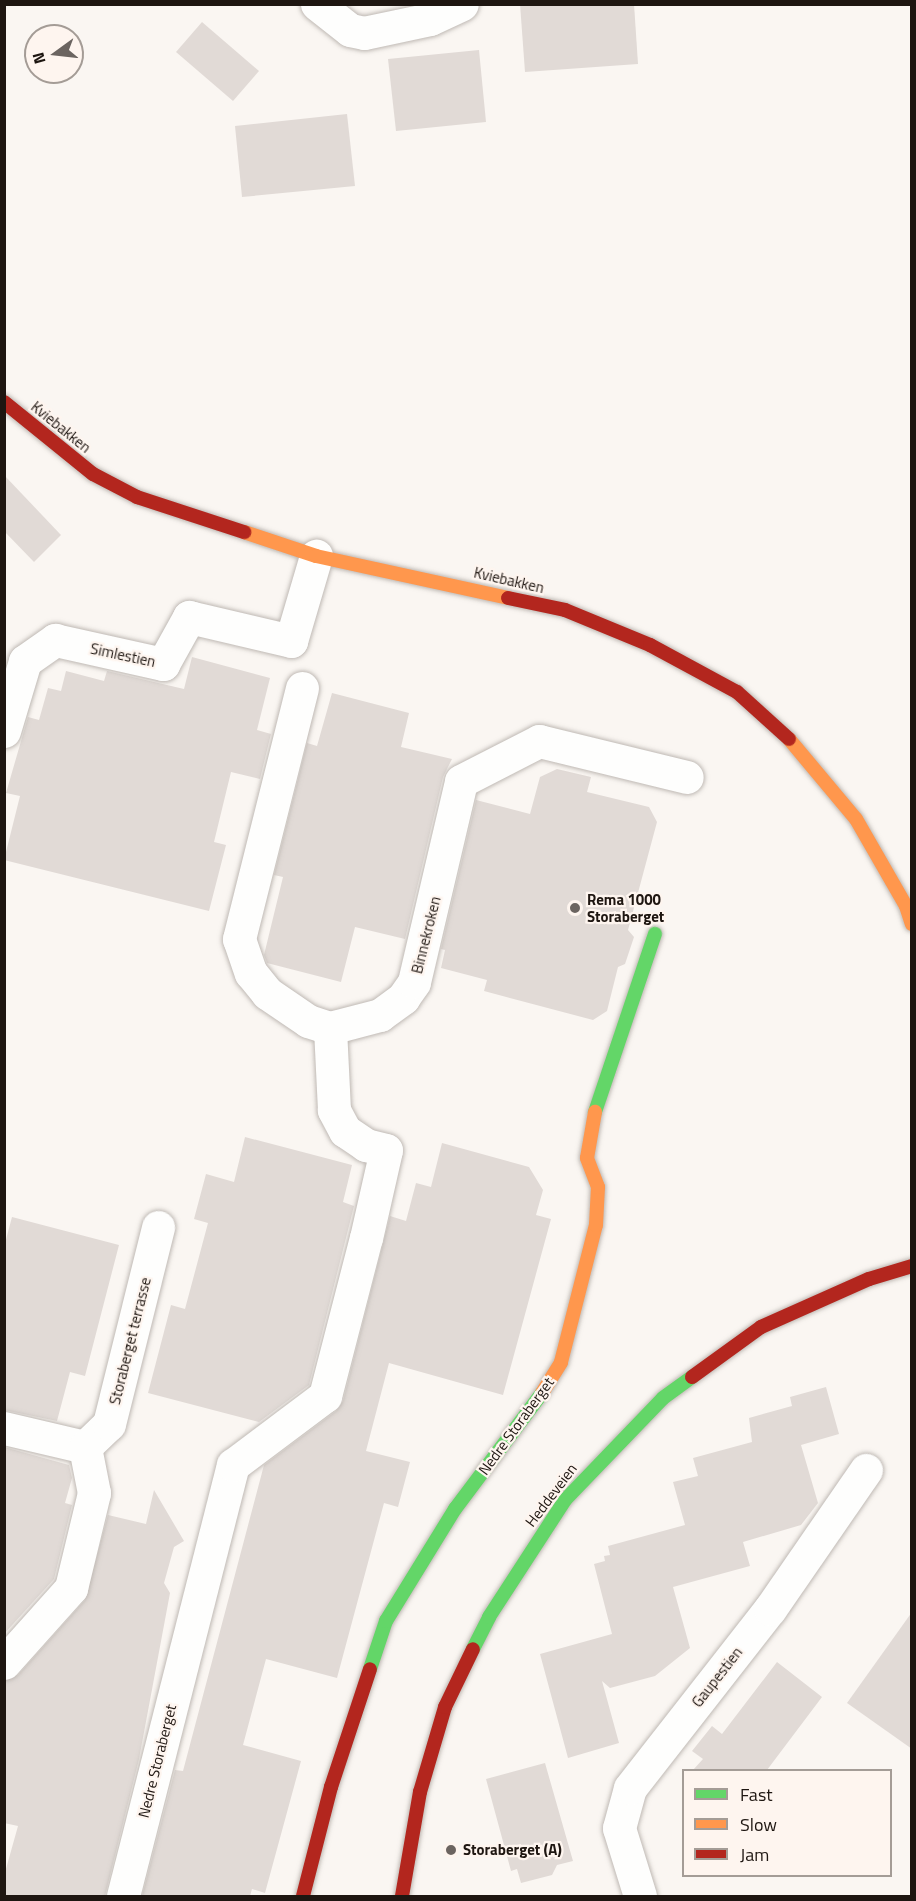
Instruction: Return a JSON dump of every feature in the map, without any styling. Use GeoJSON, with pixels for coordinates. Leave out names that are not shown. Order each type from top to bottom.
{"type":"FeatureCollection","features":[{"type":"Feature","properties":{"kind":"street"},"geometry":{"type":"LineString","coordinates":[[317,4],[350,30],[364,33],[430,19],[462,4]]}},
{"type":"Feature","properties":{"kind":"street","name":"Kviebakken"},"geometry":{"type":"LineString","coordinates":[[4,402],[93,474],[137,497],[316,556],[565,610],[650,645],[737,692],[799,747],[856,819],[906,906],[912,924]]}},
{"type":"Feature","properties":{"kind":"street","name":"Simlestien"},"geometry":{"type":"LineString","coordinates":[[4,731],[25,661],[55,640],[163,664],[189,617],[291,641],[316,556]]}},
{"type":"Feature","properties":{"kind":"street"},"geometry":{"type":"LineString","coordinates":[[302,688],[240,939],[251,973],[267,993],[308,1021],[330,1028]]}},
{"type":"Feature","properties":{"kind":"street","name":"Binnekroken"},"geometry":{"type":"LineString","coordinates":[[330,1028],[380,1016],[403,998],[414,982],[461,781],[538,741],[687,777]]}},
{"type":"Feature","properties":{"kind":"street","name":"Nedre Storaberget"},"geometry":{"type":"LineString","coordinates":[[303,1896],[332,1787],[386,1621],[455,1509],[535,1405],[561,1362],[596,1225],[598,1187],[587,1158],[595,1113],[654,934]]}},
{"type":"Feature","properties":{"kind":"street","name":"Nedre Storaberget"},"geometry":{"type":"LineString","coordinates":[[123,1896],[233,1465],[325,1396],[366,1238],[386,1150],[366,1145],[345,1131],[334,1110],[330,1028]]}},
{"type":"Feature","properties":{"kind":"street","name":"Storaberget terrasse"},"geometry":{"type":"LineString","coordinates":[[85,1447],[109,1424],[158,1227]]}},
{"type":"Feature","properties":{"kind":"street","name":"Heddeveien"},"geometry":{"type":"LineString","coordinates":[[402,1896],[420,1792],[445,1707],[489,1617],[565,1500],[663,1398],[761,1328],[869,1279],[912,1266]]}},
{"type":"Feature","properties":{"kind":"street"},"geometry":{"type":"LineString","coordinates":[[4,1428],[85,1447],[94,1493],[71,1587],[4,1663]]}},
{"type":"Feature","properties":{"kind":"street","name":"Gaupestien"},"geometry":{"type":"LineString","coordinates":[[640,1896],[619,1828],[630,1788],[770,1609],[866,1470]]}},
{"type":"Feature","properties":{"kind":"building"},"geometry":{"type":"Polygon","coordinates":[[[520,4],[634,4],[638,64],[525,72],[520,4]]]}},
{"type":"Feature","properties":{"kind":"building"},"geometry":{"type":"Polygon","coordinates":[[[202,22],[259,71],[233,101],[176,52],[202,22]]]}},
{"type":"Feature","properties":{"kind":"building"},"geometry":{"type":"Polygon","coordinates":[[[479,50],[486,122],[396,131],[388,59],[479,50]]]}},
{"type":"Feature","properties":{"kind":"building"},"geometry":{"type":"Polygon","coordinates":[[[347,114],[355,186],[242,197],[235,126],[347,114]]]}},
{"type":"Feature","properties":{"kind":"building"},"geometry":{"type":"Polygon","coordinates":[[[4,475],[61,535],[34,562],[4,531],[4,475]]]}},
{"type":"Feature","properties":{"kind":"building"},"geometry":{"type":"Polygon","coordinates":[[[192,657],[270,678],[257,730],[271,734],[260,779],[231,772],[214,842],[226,845],[209,911],[4,860],[20,796],[6,793],[28,717],[39,720],[48,688],[61,691],[66,671],[104,681],[107,671],[184,689],[192,657]]]}},
{"type":"Feature","properties":{"kind":"building"},"geometry":{"type":"Polygon","coordinates":[[[332,693],[409,713],[401,747],[452,759],[443,777],[405,939],[355,927],[341,982],[267,963],[264,955],[283,877],[274,875],[307,743],[317,746],[332,693]]]}},
{"type":"Feature","properties":{"kind":"building"},"geometry":{"type":"Polygon","coordinates":[[[557,769],[591,777],[587,792],[649,807],[657,822],[628,930],[634,937],[625,964],[618,967],[607,1011],[593,1020],[484,991],[487,980],[441,968],[445,950],[441,949],[476,800],[530,814],[540,777],[557,769]]]}},
{"type":"Feature","properties":{"kind":"building"},"geometry":{"type":"Polygon","coordinates":[[[245,1137],[352,1165],[343,1202],[354,1206],[309,1385],[259,1422],[148,1393],[171,1305],[185,1309],[208,1223],[194,1219],[206,1174],[234,1182],[245,1137]]]}},
{"type":"Feature","properties":{"kind":"building"},"geometry":{"type":"Polygon","coordinates":[[[442,1143],[529,1167],[543,1190],[536,1215],[551,1219],[503,1395],[389,1363],[366,1451],[410,1462],[398,1507],[384,1503],[337,1678],[266,1659],[243,1745],[301,1761],[265,1893],[252,1889],[250,1896],[142,1896],[175,1770],[183,1771],[264,1465],[336,1411],[343,1401],[390,1216],[406,1221],[416,1183],[431,1187],[442,1143]]]}},
{"type":"Feature","properties":{"kind":"building"},"geometry":{"type":"Polygon","coordinates":[[[12,1217],[119,1245],[85,1376],[70,1372],[57,1421],[4,1410],[4,1247],[12,1217]]]}},
{"type":"Feature","properties":{"kind":"building"},"geometry":{"type":"Polygon","coordinates":[[[826,1387],[839,1434],[801,1445],[818,1503],[801,1525],[743,1542],[750,1566],[673,1587],[690,1648],[655,1676],[610,1688],[602,1681],[619,1743],[568,1758],[540,1654],[612,1634],[594,1564],[605,1561],[604,1556],[610,1555],[608,1546],[685,1525],[673,1482],[698,1476],[693,1458],[752,1442],[749,1418],[792,1406],[790,1397],[826,1387]]]}},
{"type":"Feature","properties":{"kind":"building"},"geometry":{"type":"Polygon","coordinates":[[[4,1447],[69,1465],[72,1478],[65,1503],[72,1505],[54,1579],[4,1634],[4,1447]]]}},
{"type":"Feature","properties":{"kind":"building"},"geometry":{"type":"Polygon","coordinates":[[[154,1490],[184,1541],[174,1547],[164,1583],[170,1593],[139,1759],[105,1896],[4,1896],[4,1876],[18,1826],[4,1823],[4,1681],[18,1675],[85,1600],[108,1515],[146,1524],[154,1490]]]}},
{"type":"Feature","properties":{"kind":"building"},"geometry":{"type":"Polygon","coordinates":[[[912,1612],[912,1749],[847,1703],[912,1612]]]}},
{"type":"Feature","properties":{"kind":"building"},"geometry":{"type":"Polygon","coordinates":[[[777,1662],[822,1697],[768,1769],[694,1769],[703,1759],[692,1751],[712,1726],[722,1734],[777,1662]]]}},
{"type":"Feature","properties":{"kind":"building"},"geometry":{"type":"Polygon","coordinates":[[[545,1763],[573,1861],[557,1865],[552,1875],[521,1883],[517,1869],[511,1871],[486,1779],[545,1763]]]}},
{"type":"Feature","properties":{"kind":"traffic: fast"},"geometry":{"type":"LineString","coordinates":[[595,1112],[655,934]]}},
{"type":"Feature","properties":{"kind":"traffic: fast"},"geometry":{"type":"LineString","coordinates":[[473,1649],[489,1617],[565,1500],[663,1398],[692,1377]]}},
{"type":"Feature","properties":{"kind":"traffic: fast"},"geometry":{"type":"LineString","coordinates":[[370,1669],[386,1621],[455,1509],[542,1393]]}},
{"type":"Feature","properties":{"kind":"traffic: slow"},"geometry":{"type":"LineString","coordinates":[[244,532],[316,556],[508,598]]}},
{"type":"Feature","properties":{"kind":"traffic: slow"},"geometry":{"type":"LineString","coordinates":[[789,739],[856,819],[906,906],[912,924]]}},
{"type":"Feature","properties":{"kind":"traffic: slow"},"geometry":{"type":"LineString","coordinates":[[542,1393],[561,1362],[596,1225],[598,1187],[587,1158],[595,1112]]}},
{"type":"Feature","properties":{"kind":"traffic: jam"},"geometry":{"type":"LineString","coordinates":[[4,402],[93,474],[137,497],[244,532]]}},
{"type":"Feature","properties":{"kind":"traffic: jam"},"geometry":{"type":"LineString","coordinates":[[508,598],[565,610],[650,645],[737,692],[789,739]]}},
{"type":"Feature","properties":{"kind":"traffic: jam"},"geometry":{"type":"LineString","coordinates":[[692,1377],[761,1327],[869,1279],[912,1266]]}},
{"type":"Feature","properties":{"kind":"traffic: jam"},"geometry":{"type":"LineString","coordinates":[[402,1896],[420,1792],[445,1707],[473,1649]]}},
{"type":"Feature","properties":{"kind":"traffic: jam"},"geometry":{"type":"LineString","coordinates":[[303,1896],[331,1787],[370,1669]]}},
{"type":"Feature","properties":{"kind":"place","name":"Rema 1000 Storaberget"},"geometry":{"type":"Point","coordinates":[575,908]}},
{"type":"Feature","properties":{"kind":"place","name":"Storaberget (A)"},"geometry":{"type":"Point","coordinates":[451,1850]}}]}
